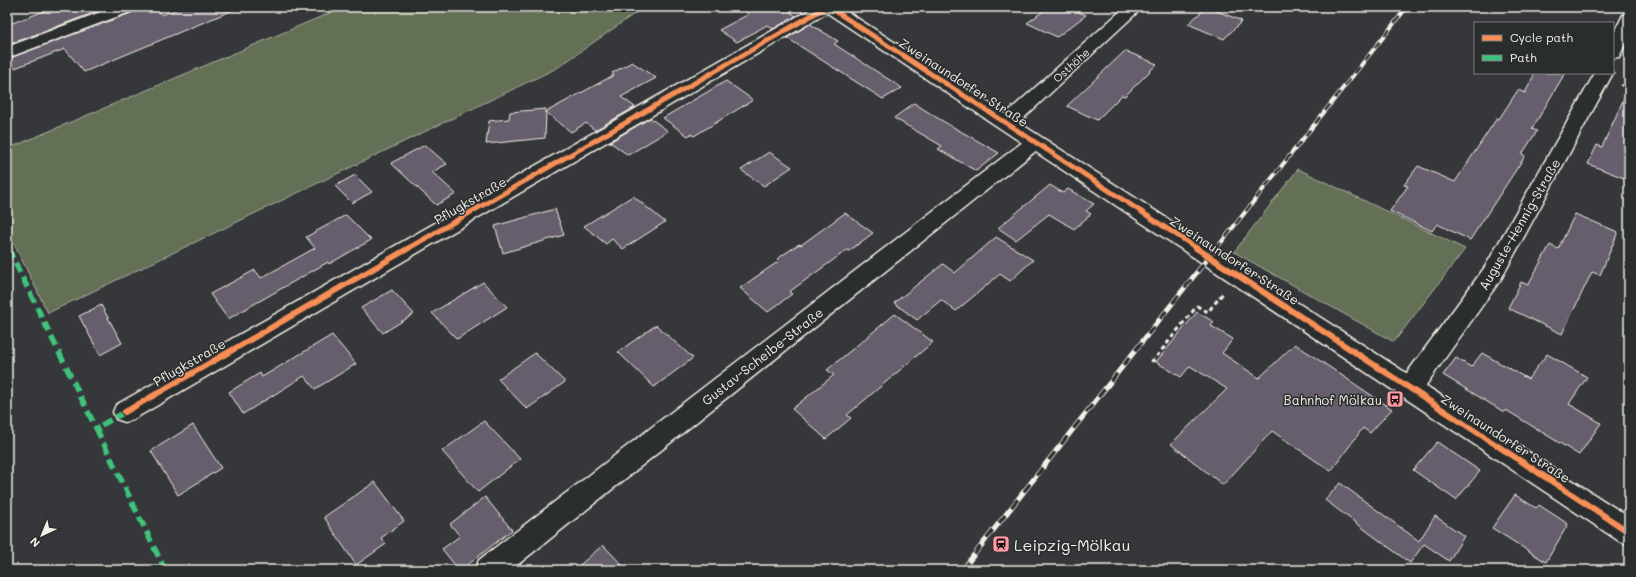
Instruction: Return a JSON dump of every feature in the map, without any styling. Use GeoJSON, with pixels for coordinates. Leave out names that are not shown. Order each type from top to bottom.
{"type":"FeatureCollection","features":[{"type":"Feature","properties":{"kind":"street"},"geometry":{"type":"LineString","coordinates":[[7,53],[129,7]]}},
{"type":"Feature","properties":{"kind":"street","name":"Zweinaundorfer Straße"},"geometry":{"type":"LineString","coordinates":[[827,7],[1007,123],[1239,277],[1629,532]]}},
{"type":"Feature","properties":{"kind":"street","name":"Pflugkstraße"},"geometry":{"type":"LineString","coordinates":[[125,412],[827,7]]}},
{"type":"Feature","properties":{"kind":"street","name":"Osthöhe"},"geometry":{"type":"LineString","coordinates":[[1007,123],[1135,7]]}},
{"type":"Feature","properties":{"kind":"street"},"geometry":{"type":"LineString","coordinates":[[1614,51],[1629,18]]}},
{"type":"Feature","properties":{"kind":"street","name":"Auguste-Hennig-Straße"},"geometry":{"type":"LineString","coordinates":[[1410,388],[1493,273],[1603,74]]}},
{"type":"Feature","properties":{"kind":"street","name":"Gustav-Scheibe-Straße"},"geometry":{"type":"LineString","coordinates":[[489,570],[1035,142]]}},
{"type":"Feature","properties":{"kind":"path"},"geometry":{"type":"LineString","coordinates":[[1151,360],[1154,361],[1197,306],[1208,312],[1224,292],[1239,277]]}},
{"type":"Feature","properties":{"kind":"green space"},"geometry":{"type":"Polygon","coordinates":[[[344,7],[644,7],[557,68],[48,313],[7,230],[7,149],[344,7]]]}},
{"type":"Feature","properties":{"kind":"green space"},"geometry":{"type":"Polygon","coordinates":[[[1298,169],[1465,249],[1394,342],[1234,252],[1298,169]]]}},
{"type":"Feature","properties":{"kind":"building"},"geometry":{"type":"Polygon","coordinates":[[[55,7],[99,7],[101,10],[7,45],[7,25],[55,7]]]}},
{"type":"Feature","properties":{"kind":"building"},"geometry":{"type":"Polygon","coordinates":[[[147,7],[154,7],[162,15],[182,7],[238,8],[84,72],[65,49],[7,71],[7,59],[147,7]]]}},
{"type":"Feature","properties":{"kind":"building"},"geometry":{"type":"Polygon","coordinates":[[[739,7],[800,7],[790,12],[796,16],[773,29],[767,25],[737,42],[719,30],[749,14],[739,7]]]}},
{"type":"Feature","properties":{"kind":"building"},"geometry":{"type":"Polygon","coordinates":[[[1049,7],[1067,7],[1086,15],[1057,37],[1027,23],[1049,7]]]}},
{"type":"Feature","properties":{"kind":"building"},"geometry":{"type":"Polygon","coordinates":[[[1207,7],[1242,21],[1224,39],[1188,24],[1207,7]]]}},
{"type":"Feature","properties":{"kind":"building"},"geometry":{"type":"Polygon","coordinates":[[[810,24],[838,41],[834,44],[902,88],[883,99],[787,38],[810,24]]]}},
{"type":"Feature","properties":{"kind":"building"},"geometry":{"type":"Polygon","coordinates":[[[1125,51],[1157,64],[1125,96],[1122,95],[1097,120],[1067,106],[1125,51]]]}},
{"type":"Feature","properties":{"kind":"building"},"geometry":{"type":"Polygon","coordinates":[[[632,62],[656,78],[621,97],[635,107],[595,130],[586,123],[571,132],[546,112],[614,75],[612,73],[632,62]]]}},
{"type":"Feature","properties":{"kind":"building"},"geometry":{"type":"Polygon","coordinates":[[[1534,74],[1564,74],[1532,129],[1537,131],[1522,154],[1525,156],[1470,240],[1437,224],[1432,231],[1390,211],[1408,186],[1404,185],[1418,166],[1455,182],[1497,118],[1499,119],[1518,90],[1525,93],[1534,74]]]}},
{"type":"Feature","properties":{"kind":"building"},"geometry":{"type":"Polygon","coordinates":[[[726,81],[753,100],[694,136],[691,134],[688,136],[663,118],[726,81]]]}},
{"type":"Feature","properties":{"kind":"building"},"geometry":{"type":"Polygon","coordinates":[[[1629,87],[1629,180],[1588,164],[1597,145],[1602,147],[1629,87]]]}},
{"type":"Feature","properties":{"kind":"building"},"geometry":{"type":"Polygon","coordinates":[[[914,103],[999,153],[976,171],[938,149],[942,146],[894,118],[914,103]]]}},
{"type":"Feature","properties":{"kind":"building"},"geometry":{"type":"Polygon","coordinates":[[[546,109],[545,138],[486,144],[489,121],[509,119],[510,112],[546,109]]]}},
{"type":"Feature","properties":{"kind":"building"},"geometry":{"type":"Polygon","coordinates":[[[650,118],[668,131],[628,155],[610,142],[650,118]]]}},
{"type":"Feature","properties":{"kind":"building"},"geometry":{"type":"Polygon","coordinates":[[[425,145],[447,164],[432,172],[456,194],[436,205],[391,163],[425,145]]]}},
{"type":"Feature","properties":{"kind":"building"},"geometry":{"type":"Polygon","coordinates":[[[769,152],[792,167],[764,186],[741,170],[769,152]]]}},
{"type":"Feature","properties":{"kind":"building"},"geometry":{"type":"Polygon","coordinates":[[[355,175],[372,192],[352,203],[335,186],[355,175]]]}},
{"type":"Feature","properties":{"kind":"building"},"geometry":{"type":"Polygon","coordinates":[[[1050,185],[1063,193],[1068,189],[1094,204],[1086,211],[1091,214],[1074,229],[1049,214],[1016,240],[998,228],[1050,185]]]}},
{"type":"Feature","properties":{"kind":"building"},"geometry":{"type":"Polygon","coordinates":[[[633,196],[665,222],[623,249],[612,239],[606,244],[584,226],[633,196]]]}},
{"type":"Feature","properties":{"kind":"building"},"geometry":{"type":"Polygon","coordinates":[[[555,209],[564,235],[503,253],[495,226],[555,209]]]}},
{"type":"Feature","properties":{"kind":"building"},"geometry":{"type":"Polygon","coordinates":[[[845,213],[873,233],[789,292],[792,294],[768,312],[740,288],[779,261],[777,259],[799,244],[801,245],[845,213]]]}},
{"type":"Feature","properties":{"kind":"building"},"geometry":{"type":"Polygon","coordinates":[[[1575,214],[1618,232],[1600,275],[1592,272],[1562,334],[1508,308],[1521,282],[1528,285],[1550,245],[1558,249],[1575,214]]]}},
{"type":"Feature","properties":{"kind":"building"},"geometry":{"type":"Polygon","coordinates":[[[346,215],[371,240],[329,264],[328,262],[228,319],[210,294],[255,270],[261,278],[315,248],[306,237],[346,215]]]}},
{"type":"Feature","properties":{"kind":"building"},"geometry":{"type":"Polygon","coordinates":[[[996,237],[1033,260],[1010,281],[1000,274],[956,311],[941,300],[917,320],[894,303],[943,264],[955,273],[996,237]]]}},
{"type":"Feature","properties":{"kind":"building"},"geometry":{"type":"Polygon","coordinates":[[[483,282],[507,307],[457,339],[432,313],[483,282]]]}},
{"type":"Feature","properties":{"kind":"building"},"geometry":{"type":"Polygon","coordinates":[[[392,290],[414,314],[383,333],[361,308],[392,290]]]}},
{"type":"Feature","properties":{"kind":"building"},"geometry":{"type":"Polygon","coordinates":[[[101,305],[122,343],[100,355],[79,316],[101,305]]]}},
{"type":"Feature","properties":{"kind":"building"},"geometry":{"type":"Polygon","coordinates":[[[1197,312],[1214,322],[1211,326],[1233,339],[1222,353],[1259,378],[1295,344],[1392,409],[1370,433],[1363,428],[1331,471],[1272,431],[1223,485],[1171,444],[1227,389],[1190,366],[1181,377],[1156,362],[1197,312]]]}},
{"type":"Feature","properties":{"kind":"building"},"geometry":{"type":"Polygon","coordinates":[[[895,314],[933,342],[847,415],[851,418],[826,439],[792,409],[834,375],[827,370],[895,314]]]}},
{"type":"Feature","properties":{"kind":"building"},"geometry":{"type":"Polygon","coordinates":[[[656,325],[693,358],[654,387],[618,352],[656,325]]]}},
{"type":"Feature","properties":{"kind":"building"},"geometry":{"type":"Polygon","coordinates":[[[332,335],[356,364],[315,389],[304,376],[243,414],[229,392],[260,373],[262,377],[332,335]]]}},
{"type":"Feature","properties":{"kind":"building"},"geometry":{"type":"Polygon","coordinates":[[[535,353],[565,382],[527,409],[498,379],[535,353]]]}},
{"type":"Feature","properties":{"kind":"building"},"geometry":{"type":"Polygon","coordinates":[[[1482,353],[1528,379],[1547,354],[1587,377],[1569,404],[1601,423],[1579,455],[1506,410],[1504,412],[1443,375],[1456,358],[1471,367],[1482,353]]]}},
{"type":"Feature","properties":{"kind":"building"},"geometry":{"type":"Polygon","coordinates":[[[484,421],[520,459],[478,492],[442,451],[484,421]]]}},
{"type":"Feature","properties":{"kind":"building"},"geometry":{"type":"Polygon","coordinates":[[[193,425],[221,468],[178,495],[151,451],[193,425]]]}},
{"type":"Feature","properties":{"kind":"building"},"geometry":{"type":"Polygon","coordinates":[[[1437,442],[1480,471],[1456,500],[1413,470],[1437,442]]]}},
{"type":"Feature","properties":{"kind":"building"},"geometry":{"type":"Polygon","coordinates":[[[375,482],[404,521],[381,538],[386,544],[356,565],[324,517],[375,482]]]}},
{"type":"Feature","properties":{"kind":"building"},"geometry":{"type":"Polygon","coordinates":[[[1340,483],[1419,541],[1435,516],[1464,536],[1449,561],[1424,544],[1410,563],[1325,500],[1340,483]]]}},
{"type":"Feature","properties":{"kind":"building"},"geometry":{"type":"Polygon","coordinates":[[[1515,495],[1536,508],[1539,505],[1568,524],[1546,562],[1492,528],[1515,495]]]}},
{"type":"Feature","properties":{"kind":"building"},"geometry":{"type":"Polygon","coordinates":[[[485,497],[512,530],[461,570],[459,570],[442,549],[460,536],[450,524],[485,497]]]}},
{"type":"Feature","properties":{"kind":"building"},"geometry":{"type":"Polygon","coordinates":[[[603,545],[627,570],[574,570],[603,545]]]}},
{"type":"Feature","properties":{"kind":"railway"},"geometry":{"type":"LineString","coordinates":[[1216,249],[1407,7]]}},
{"type":"Feature","properties":{"kind":"railway"},"geometry":{"type":"LineString","coordinates":[[962,570],[1216,248]]}},
{"type":"Feature","properties":{"kind":"marked path"},"geometry":{"type":"LineString","coordinates":[[7,247],[96,428]]}},
{"type":"Feature","properties":{"kind":"marked path"},"geometry":{"type":"LineString","coordinates":[[125,412],[96,428],[165,570]]}},
{"type":"Feature","properties":{"kind":"cycle path"},"geometry":{"type":"LineString","coordinates":[[125,412],[826,7]]}},
{"type":"Feature","properties":{"kind":"cycle path"},"geometry":{"type":"LineString","coordinates":[[829,7],[1629,532]]}},
{"type":"Feature","properties":{"kind":"place","name":"Bahnhof Mölkau"},"geometry":{"type":"Point","coordinates":[1395,399]}},
{"type":"Feature","properties":{"kind":"place","name":"Leipzig-Mölkau"},"geometry":{"type":"Point","coordinates":[1001,544]}}]}
